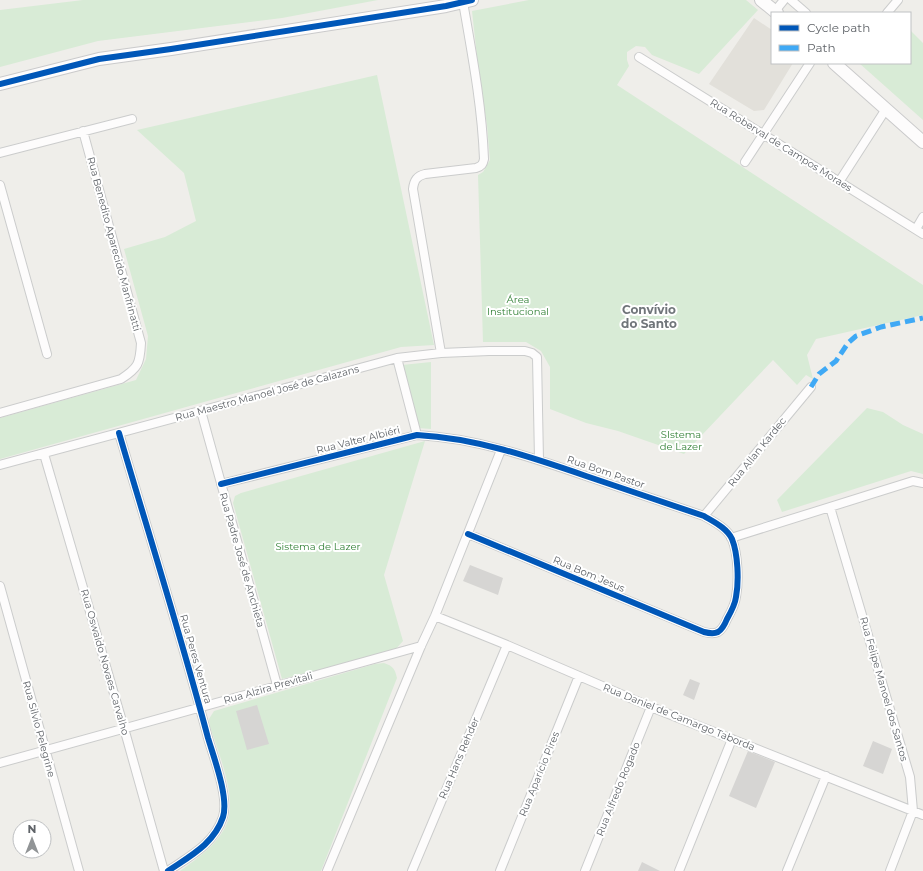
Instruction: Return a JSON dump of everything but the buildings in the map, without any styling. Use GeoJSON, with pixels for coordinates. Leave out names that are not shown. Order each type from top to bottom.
{"type":"FeatureCollection","features":[{"type":"Feature","properties":{"kind":"street"},"geometry":{"type":"LineString","coordinates":[[762,0],[776,12],[784,0]]}},
{"type":"Feature","properties":{"kind":"street"},"geometry":{"type":"LineString","coordinates":[[791,0],[805,12]]}},
{"type":"Feature","properties":{"kind":"street"},"geometry":{"type":"LineString","coordinates":[[888,12],[898,0]]}},
{"type":"Feature","properties":{"kind":"street"},"geometry":{"type":"LineString","coordinates":[[0,84],[99,59],[446,6],[468,1],[483,127],[483,164],[476,168],[425,174],[420,176],[414,183],[413,189],[441,353]]}},
{"type":"Feature","properties":{"kind":"street","name":"Rua Roberval de Campos Moraes"},"geometry":{"type":"LineString","coordinates":[[639,57],[920,231]]}},
{"type":"Feature","properties":{"kind":"street"},"geometry":{"type":"LineString","coordinates":[[745,162],[809,64]]}},
{"type":"Feature","properties":{"kind":"street"},"geometry":{"type":"LineString","coordinates":[[839,64],[923,142]]}},
{"type":"Feature","properties":{"kind":"street"},"geometry":{"type":"LineString","coordinates":[[839,182],[886,108]]}},
{"type":"Feature","properties":{"kind":"street"},"geometry":{"type":"LineString","coordinates":[[0,154],[132,119]]}},
{"type":"Feature","properties":{"kind":"street","name":"Rua Benedito Aparecido Manfrinatti"},"geometry":{"type":"LineString","coordinates":[[0,413],[121,379],[134,371],[141,358],[142,344],[83,131]]}},
{"type":"Feature","properties":{"kind":"street"},"geometry":{"type":"LineString","coordinates":[[0,185],[47,354]]}},
{"type":"Feature","properties":{"kind":"street"},"geometry":{"type":"LineString","coordinates":[[920,231],[923,217]]}},
{"type":"Feature","properties":{"kind":"street","name":"Rua Maestro Manoel José de Calazans"},"geometry":{"type":"LineString","coordinates":[[0,466],[397,358],[441,353],[525,351],[532,353],[537,357],[539,460]]}},
{"type":"Feature","properties":{"kind":"street"},"geometry":{"type":"LineString","coordinates":[[397,358],[417,435]]}},
{"type":"Feature","properties":{"kind":"street","name":"Rua Allan Kardec"},"geometry":{"type":"LineString","coordinates":[[704,516],[811,387]]}},
{"type":"Feature","properties":{"kind":"street","name":"Rua Padre José de Anchieta"},"geometry":{"type":"LineString","coordinates":[[201,411],[277,685]]}},
{"type":"Feature","properties":{"kind":"street","name":"Rua Peres Ventura"},"geometry":{"type":"LineString","coordinates":[[119,433],[200,708],[224,798],[223,816],[216,833],[203,848],[168,871]]}},
{"type":"Feature","properties":{"kind":"street","name":"Rua Valter Albiéri"},"geometry":{"type":"LineString","coordinates":[[221,484],[417,435],[437,436],[501,450]]}},
{"type":"Feature","properties":{"kind":"street"},"geometry":{"type":"LineString","coordinates":[[327,871],[435,616],[501,450]]}},
{"type":"Feature","properties":{"kind":"street","name":"Rua Bom Pastor"},"geometry":{"type":"LineString","coordinates":[[501,450],[539,460],[704,516],[723,528],[731,538]]}},
{"type":"Feature","properties":{"kind":"street","name":"Rua Oswaldo Novaes Carvalho"},"geometry":{"type":"LineString","coordinates":[[44,454],[164,871]]}},
{"type":"Feature","properties":{"kind":"street"},"geometry":{"type":"LineString","coordinates":[[731,538],[913,481],[923,483]]}},
{"type":"Feature","properties":{"kind":"street","name":"Rua Felipe Manoel dos Santos"},"geometry":{"type":"LineString","coordinates":[[830,507],[910,777],[913,811],[890,871]]}},
{"type":"Feature","properties":{"kind":"street","name":"Rua Bom Jesus"},"geometry":{"type":"LineString","coordinates":[[468,534],[704,632],[712,633],[718,632],[723,627],[732,610],[736,596],[738,581],[736,554],[731,538]]}},
{"type":"Feature","properties":{"kind":"street","name":"Rua Silvio Pelegrine"},"geometry":{"type":"LineString","coordinates":[[0,586],[79,871]]}},
{"type":"Feature","properties":{"kind":"street","name":"Rua Daniel de Camargo Taborda"},"geometry":{"type":"LineString","coordinates":[[435,616],[507,645],[651,707],[923,815]]}},
{"type":"Feature","properties":{"kind":"street","name":"Rua Hans Rehder"},"geometry":{"type":"LineString","coordinates":[[412,871],[507,645]]}},
{"type":"Feature","properties":{"kind":"street","name":"Rua Alzira Previtali"},"geometry":{"type":"LineString","coordinates":[[0,763],[421,646]]}},
{"type":"Feature","properties":{"kind":"street","name":"Rua Aparício Pires"},"geometry":{"type":"LineString","coordinates":[[500,871],[579,676]]}},
{"type":"Feature","properties":{"kind":"street","name":"Rua Alfredo Rogado"},"geometry":{"type":"LineString","coordinates":[[585,871],[651,707]]}},
{"type":"Feature","properties":{"kind":"street"},"geometry":{"type":"LineString","coordinates":[[680,871],[732,739]]}},
{"type":"Feature","properties":{"kind":"street"},"geometry":{"type":"LineString","coordinates":[[787,871],[826,776]]}},
{"type":"Feature","properties":{"kind":"shaded area"},"geometry":{"type":"Polygon","coordinates":[[[754,18],[771,29],[771,64],[792,64],[764,110],[754,111],[709,84],[754,18]]]}},
{"type":"Feature","properties":{"kind":"green space"},"geometry":{"type":"Polygon","coordinates":[[[83,0],[378,0],[282,18],[98,41],[0,67],[0,10],[83,0]]]}},
{"type":"Feature","properties":{"kind":"green space"},"geometry":{"type":"Polygon","coordinates":[[[529,0],[746,0],[758,10],[699,74],[652,55],[645,47],[636,46],[627,52],[629,66],[617,85],[923,285],[923,315],[816,339],[807,355],[813,379],[806,375],[797,385],[773,360],[684,454],[618,431],[586,423],[550,409],[550,367],[541,351],[526,342],[483,342],[478,175],[483,172],[490,160],[487,125],[479,75],[472,11],[529,0]]]}},
{"type":"Feature","properties":{"kind":"green space"},"geometry":{"type":"Polygon","coordinates":[[[911,31],[923,43],[923,120],[860,64],[911,64],[911,31]]]}},
{"type":"Feature","properties":{"kind":"green space"},"geometry":{"type":"Polygon","coordinates":[[[377,75],[434,345],[401,347],[0,459],[0,418],[136,380],[146,359],[148,336],[124,249],[165,237],[196,221],[184,173],[137,130],[377,75]]]}},
{"type":"Feature","properties":{"kind":"green space"},"geometry":{"type":"Polygon","coordinates":[[[431,362],[431,429],[418,428],[402,365],[431,362]]]}},
{"type":"Feature","properties":{"kind":"green space"},"geometry":{"type":"Polygon","coordinates":[[[867,408],[883,412],[903,425],[923,434],[923,474],[911,471],[782,512],[777,500],[867,408]]]}},
{"type":"Feature","properties":{"kind":"green space","name":"Sistema de Lazer"},"geometry":{"type":"Polygon","coordinates":[[[425,441],[384,575],[403,641],[394,651],[282,679],[233,503],[235,496],[241,493],[425,441]]]}},
{"type":"Feature","properties":{"kind":"green space"},"geometry":{"type":"Polygon","coordinates":[[[384,663],[393,668],[397,678],[321,871],[180,871],[208,849],[225,828],[228,820],[230,798],[228,786],[210,727],[209,719],[214,711],[375,664],[384,663]]]}},
{"type":"Feature","properties":{"kind":"marked path"},"geometry":{"type":"LineString","coordinates":[[811,387],[819,374],[836,361],[848,343],[856,336],[881,327],[923,318]]}},
{"type":"Feature","properties":{"kind":"cycle path"},"geometry":{"type":"LineString","coordinates":[[0,84],[99,59],[446,6],[472,0]]}},
{"type":"Feature","properties":{"kind":"cycle path"},"geometry":{"type":"LineString","coordinates":[[119,433],[187,662],[220,778],[224,799],[223,817],[214,835],[193,854],[168,871]]}},
{"type":"Feature","properties":{"kind":"cycle path"},"geometry":{"type":"LineString","coordinates":[[221,484],[417,435],[481,444],[524,455],[704,516],[724,528],[732,539],[737,560],[738,576],[734,606],[725,625],[718,632],[704,632],[468,534]]}},
{"type":"Feature","properties":{"kind":"district","name":"Convívio do Santo"},"geometry":{"type":"Point","coordinates":[649,316]}},
{"type":"Feature","properties":{"kind":"park label","name":"Área Institucional"},"geometry":{"type":"Point","coordinates":[518,304]}},
{"type":"Feature","properties":{"kind":"park label","name":"SIstema de Lazer"},"geometry":{"type":"Point","coordinates":[681,440]}}]}
